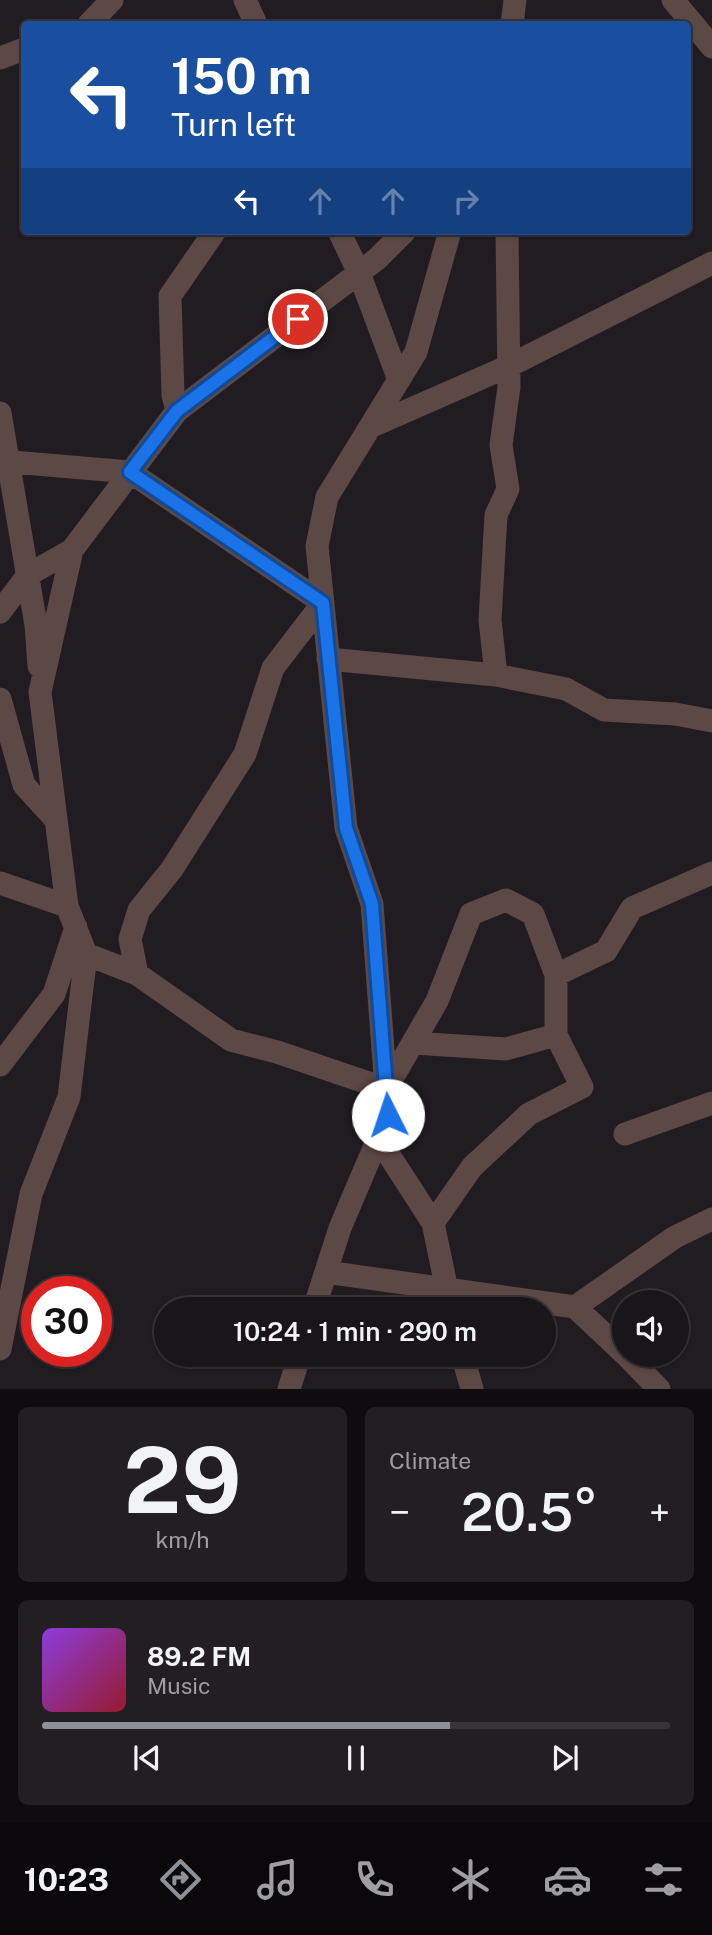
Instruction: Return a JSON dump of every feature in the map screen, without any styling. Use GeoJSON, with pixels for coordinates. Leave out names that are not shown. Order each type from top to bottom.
{"type":"FeatureCollection","features":[{"type":"Feature","properties":{"kind":"street"},"geometry":{"type":"LineString","coordinates":[[92,21],[112,0]]}},
{"type":"Feature","properties":{"kind":"street"},"geometry":{"type":"LineString","coordinates":[[245,0],[255,21]]}},
{"type":"Feature","properties":{"kind":"street"},"geometry":{"type":"LineString","coordinates":[[512,21],[515,0]]}},
{"type":"Feature","properties":{"kind":"street"},"geometry":{"type":"LineString","coordinates":[[673,0],[690,21]]}},
{"type":"Feature","properties":{"kind":"street"},"geometry":{"type":"LineString","coordinates":[[691,22],[712,47]]}},
{"type":"Feature","properties":{"kind":"street"},"geometry":{"type":"LineString","coordinates":[[0,58],[21,50]]}},
{"type":"Feature","properties":{"kind":"street"},"geometry":{"type":"LineString","coordinates":[[177,411],[173,395],[170,296],[212,235]]}},
{"type":"Feature","properties":{"kind":"street"},"geometry":{"type":"LineString","coordinates":[[341,235],[359,273],[399,380]]}},
{"type":"Feature","properties":{"kind":"street"},"geometry":{"type":"LineString","coordinates":[[0,612],[28,575],[72,550],[177,411],[359,273],[401,235]]}},
{"type":"Feature","properties":{"kind":"street"},"geometry":{"type":"LineString","coordinates":[[318,1297],[340,1228],[388,1115],[372,904],[346,828],[317,546],[327,497],[415,352],[449,235]]}},
{"type":"Feature","properties":{"kind":"street"},"geometry":{"type":"LineString","coordinates":[[496,675],[490,620],[496,515],[508,489],[500,445],[509,366],[507,235]]}},
{"type":"Feature","properties":{"kind":"street"},"geometry":{"type":"LineString","coordinates":[[370,427],[509,366],[712,263]]}},
{"type":"Feature","properties":{"kind":"street"},"geometry":{"type":"LineString","coordinates":[[0,413],[4,461],[36,625],[40,692],[71,917],[86,954],[69,1097],[31,1194],[0,1349]]}},
{"type":"Feature","properties":{"kind":"street"},"geometry":{"type":"LineString","coordinates":[[4,461],[130,472],[323,603]]}},
{"type":"Feature","properties":{"kind":"street"},"geometry":{"type":"LineString","coordinates":[[40,692],[72,550]]}},
{"type":"Feature","properties":{"kind":"street"},"geometry":{"type":"LineString","coordinates":[[137,974],[130,939],[139,910],[172,869],[245,754],[273,668],[323,603]]}},
{"type":"Feature","properties":{"kind":"street"},"geometry":{"type":"LineString","coordinates":[[328,659],[496,675],[566,689],[604,710],[675,713],[712,721]]}},
{"type":"Feature","properties":{"kind":"street"},"geometry":{"type":"LineString","coordinates":[[0,699],[24,785],[56,820]]}},
{"type":"Feature","properties":{"kind":"street"},"geometry":{"type":"LineString","coordinates":[[556,975],[606,951],[632,908],[712,873]]}},
{"type":"Feature","properties":{"kind":"street"},"geometry":{"type":"LineString","coordinates":[[0,883],[71,917]]}},
{"type":"Feature","properties":{"kind":"street"},"geometry":{"type":"LineString","coordinates":[[386,1089],[437,1001],[471,914],[506,900],[533,914],[556,975],[556,1035],[583,1087],[529,1114],[472,1167],[433,1223]]}},
{"type":"Feature","properties":{"kind":"street"},"geometry":{"type":"LineString","coordinates":[[0,1065],[54,994],[71,917]]}},
{"type":"Feature","properties":{"kind":"street"},"geometry":{"type":"LineString","coordinates":[[86,954],[137,974],[230,1040],[277,1052],[386,1089]]}},
{"type":"Feature","properties":{"kind":"street"},"geometry":{"type":"LineString","coordinates":[[413,1043],[506,1049],[556,1035]]}},
{"type":"Feature","properties":{"kind":"street"},"geometry":{"type":"LineString","coordinates":[[625,1133],[712,1103]]}},
{"type":"Feature","properties":{"kind":"street"},"geometry":{"type":"LineString","coordinates":[[378,1138],[433,1223],[449,1297]]}},
{"type":"Feature","properties":{"kind":"street"},"geometry":{"type":"LineString","coordinates":[[556,1306],[575,1307],[675,1237],[712,1219]]}},
{"type":"Feature","properties":{"kind":"street"},"geometry":{"type":"LineString","coordinates":[[326,1272],[444,1297]]}},
{"type":"Feature","properties":{"kind":"street"},"geometry":{"type":"LineString","coordinates":[[575,1307],[612,1342]]}},
{"type":"Feature","properties":{"kind":"street"},"geometry":{"type":"LineString","coordinates":[[289,1389],[296,1367]]}},
{"type":"Feature","properties":{"kind":"street"},"geometry":{"type":"LineString","coordinates":[[465,1367],[472,1389]]}},
{"type":"Feature","properties":{"kind":"street"},"geometry":{"type":"LineString","coordinates":[[638,1367],[659,1389]]}},
{"type":"Feature","properties":{"kind":"route"},"geometry":{"type":"LineString","coordinates":[[298,319],[177,411],[130,472],[323,603],[346,828],[372,904],[388,1115]]}}]}
